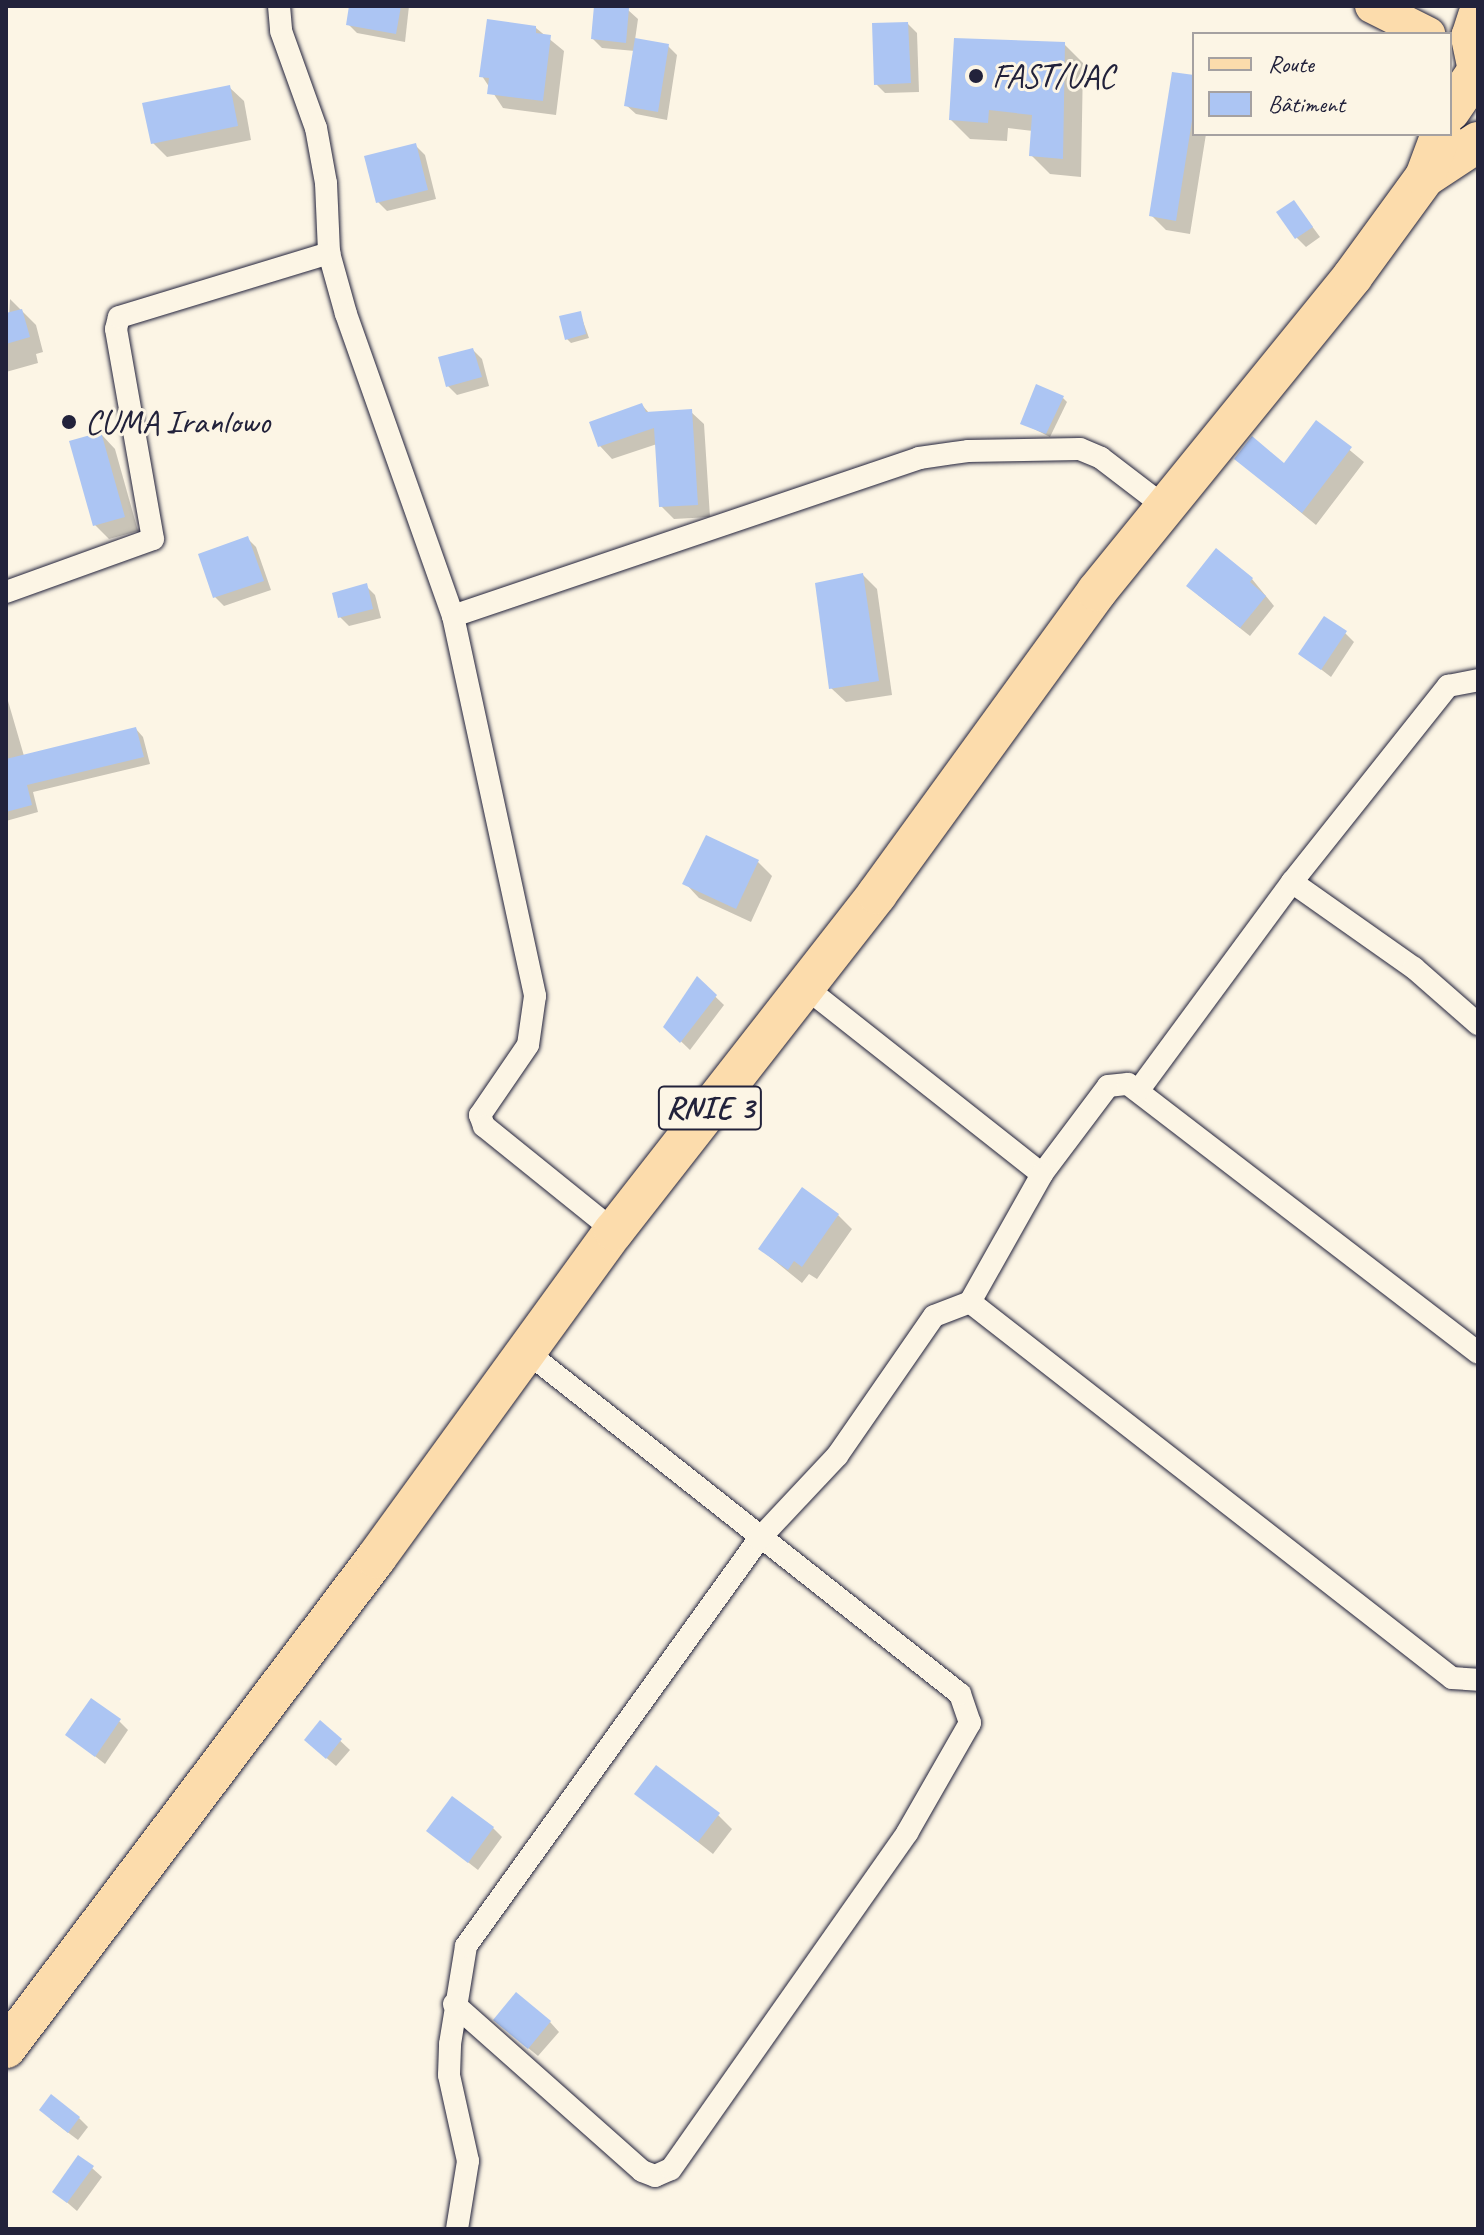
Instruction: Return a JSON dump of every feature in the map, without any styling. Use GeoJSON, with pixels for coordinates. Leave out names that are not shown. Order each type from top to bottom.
{"type":"FeatureCollection","features":[{"type":"Feature","properties":{"kind":"highway"},"geometry":{"type":"LineString","coordinates":[[1452,105],[1471,51]]}},
{"type":"Feature","properties":{"kind":"highway","name":"RNIE 3"},"geometry":{"type":"LineString","coordinates":[[6,2048],[528,1353],[614,1231],[805,987],[1097,591],[1352,277],[1425,177],[1440,136]]}},
{"type":"Feature","properties":{"kind":"highway","name":"RNIE 3"},"geometry":{"type":"LineString","coordinates":[[1425,177],[1478,142]]}},
{"type":"Feature","properties":{"kind":"main road"},"geometry":{"type":"LineString","coordinates":[[1385,7],[1425,32]]}},
{"type":"Feature","properties":{"kind":"street"},"geometry":{"type":"LineString","coordinates":[[279,6],[281,31],[316,128],[326,183],[329,253],[346,314],[453,616],[535,996],[528,1045],[480,1115],[484,1126],[614,1231]]}},
{"type":"Feature","properties":{"kind":"street"},"geometry":{"type":"LineString","coordinates":[[6,592],[153,539],[116,329],[119,317],[329,253]]}},
{"type":"Feature","properties":{"kind":"street"},"geometry":{"type":"LineString","coordinates":[[453,616],[919,458],[968,451],[1080,449],[1101,458],[1165,507]]}},
{"type":"Feature","properties":{"kind":"street"},"geometry":{"type":"LineString","coordinates":[[1138,1091],[1292,882],[1448,686],[1478,680]]}},
{"type":"Feature","properties":{"kind":"street"},"geometry":{"type":"LineString","coordinates":[[1292,882],[1414,968],[1478,1024]]}},
{"type":"Feature","properties":{"kind":"street"},"geometry":{"type":"LineString","coordinates":[[805,987],[1042,1174]]}},
{"type":"Feature","properties":{"kind":"street"},"geometry":{"type":"LineString","coordinates":[[457,2229],[468,2161],[449,2075],[454,2004],[466,1946],[503,1888],[651,1695],[759,1539],[837,1456],[934,1316],[970,1302],[1042,1174],[1108,1086],[1128,1084],[1138,1091],[1478,1353]]}},
{"type":"Feature","properties":{"kind":"street"},"geometry":{"type":"LineString","coordinates":[[970,1302],[1452,1678],[1478,1680]]}},
{"type":"Feature","properties":{"kind":"street"},"geometry":{"type":"LineString","coordinates":[[454,2004],[642,2171],[655,2176],[671,2169],[907,1833],[970,1723],[968,1709],[960,1694],[759,1539],[528,1353]]}},
{"type":"Feature","properties":{"kind":"building"},"geometry":{"type":"Polygon","coordinates":[[[349,6],[401,6],[396,34],[346,25],[349,6]]]}},
{"type":"Feature","properties":{"kind":"building"},"geometry":{"type":"Polygon","coordinates":[[[594,6],[629,8],[626,43],[591,39],[594,6]]]}},
{"type":"Feature","properties":{"kind":"building"},"geometry":{"type":"Polygon","coordinates":[[[487,19],[536,26],[536,33],[551,35],[543,101],[487,94],[489,78],[479,77],[487,19]]]}},
{"type":"Feature","properties":{"kind":"building"},"geometry":{"type":"Polygon","coordinates":[[[908,22],[911,83],[874,85],[872,23],[908,22]]]}},
{"type":"Feature","properties":{"kind":"building"},"geometry":{"type":"Polygon","coordinates":[[[635,38],[669,44],[658,112],[624,106],[635,38]]]}},
{"type":"Feature","properties":{"kind":"building"},"geometry":{"type":"Polygon","coordinates":[[[954,38],[1065,42],[1063,159],[1029,156],[1032,115],[989,110],[988,123],[949,120],[954,38]]]}},
{"type":"Feature","properties":{"kind":"building"},"geometry":{"type":"Polygon","coordinates":[[[1172,72],[1192,75],[1192,121],[1176,221],[1149,216],[1172,72]]]}},
{"type":"Feature","properties":{"kind":"building"},"geometry":{"type":"Polygon","coordinates":[[[230,85],[238,126],[151,144],[142,103],[230,85]]]}},
{"type":"Feature","properties":{"kind":"building"},"geometry":{"type":"Polygon","coordinates":[[[416,143],[428,190],[376,203],[364,156],[416,143]]]}},
{"type":"Feature","properties":{"kind":"building"},"geometry":{"type":"Polygon","coordinates":[[[1294,200],[1313,227],[1295,239],[1276,212],[1294,200]]]}},
{"type":"Feature","properties":{"kind":"building"},"geometry":{"type":"Polygon","coordinates":[[[22,309],[30,337],[6,344],[6,313],[22,309]]]}},
{"type":"Feature","properties":{"kind":"building"},"geometry":{"type":"Polygon","coordinates":[[[581,311],[586,334],[565,340],[559,316],[581,311]]]}},
{"type":"Feature","properties":{"kind":"building"},"geometry":{"type":"Polygon","coordinates":[[[473,348],[482,377],[446,387],[438,357],[473,348]]]}},
{"type":"Feature","properties":{"kind":"building"},"geometry":{"type":"Polygon","coordinates":[[[1036,384],[1064,396],[1046,434],[1020,424],[1036,384]]]}},
{"type":"Feature","properties":{"kind":"building"},"geometry":{"type":"Polygon","coordinates":[[[642,403],[646,412],[692,409],[698,505],[659,507],[654,428],[598,447],[589,422],[642,403]]]}},
{"type":"Feature","properties":{"kind":"building"},"geometry":{"type":"Polygon","coordinates":[[[1316,420],[1352,447],[1302,513],[1234,459],[1252,436],[1284,463],[1316,420]]]}},
{"type":"Feature","properties":{"kind":"building"},"geometry":{"type":"Polygon","coordinates":[[[101,432],[125,517],[93,526],[69,441],[101,432]]]}},
{"type":"Feature","properties":{"kind":"building"},"geometry":{"type":"Polygon","coordinates":[[[248,536],[264,581],[213,598],[198,554],[248,536]]]}},
{"type":"Feature","properties":{"kind":"building"},"geometry":{"type":"Polygon","coordinates":[[[1216,548],[1253,578],[1250,582],[1266,596],[1240,628],[1186,586],[1216,548]]]}},
{"type":"Feature","properties":{"kind":"building"},"geometry":{"type":"Polygon","coordinates":[[[863,573],[879,681],[829,689],[815,583],[863,573]]]}},
{"type":"Feature","properties":{"kind":"building"},"geometry":{"type":"Polygon","coordinates":[[[367,583],[373,609],[338,618],[332,593],[367,583]]]}},
{"type":"Feature","properties":{"kind":"building"},"geometry":{"type":"Polygon","coordinates":[[[1324,616],[1347,631],[1321,670],[1298,654],[1324,616]]]}},
{"type":"Feature","properties":{"kind":"building"},"geometry":{"type":"Polygon","coordinates":[[[136,727],[144,757],[27,785],[32,805],[6,812],[6,759],[136,727]]]}},
{"type":"Feature","properties":{"kind":"building"},"geometry":{"type":"Polygon","coordinates":[[[706,835],[759,860],[736,909],[682,884],[706,835]]]}},
{"type":"Feature","properties":{"kind":"building"},"geometry":{"type":"Polygon","coordinates":[[[697,976],[717,995],[680,1043],[663,1027],[697,976]]]}},
{"type":"Feature","properties":{"kind":"building"},"geometry":{"type":"Polygon","coordinates":[[[802,1187],[839,1214],[802,1267],[794,1261],[788,1270],[758,1249],[802,1187]]]}},
{"type":"Feature","properties":{"kind":"building"},"geometry":{"type":"Polygon","coordinates":[[[91,1698],[121,1719],[95,1757],[65,1735],[91,1698]]]}},
{"type":"Feature","properties":{"kind":"building"},"geometry":{"type":"Polygon","coordinates":[[[320,1720],[342,1739],[326,1759],[304,1740],[320,1720]]]}},
{"type":"Feature","properties":{"kind":"building"},"geometry":{"type":"Polygon","coordinates":[[[656,1765],[720,1813],[698,1842],[634,1794],[656,1765]]]}},
{"type":"Feature","properties":{"kind":"building"},"geometry":{"type":"Polygon","coordinates":[[[452,1796],[494,1827],[468,1863],[426,1831],[452,1796]]]}},
{"type":"Feature","properties":{"kind":"building"},"geometry":{"type":"Polygon","coordinates":[[[516,1992],[551,2021],[528,2049],[493,2020],[516,1992]]]}},
{"type":"Feature","properties":{"kind":"building"},"geometry":{"type":"Polygon","coordinates":[[[51,2094],[80,2117],[68,2133],[39,2110],[51,2094]]]}},
{"type":"Feature","properties":{"kind":"building"},"geometry":{"type":"Polygon","coordinates":[[[78,2155],[94,2166],[67,2203],[52,2192],[78,2155]]]}},
{"type":"Feature","properties":{"kind":"place","name":"FAST/UAC"},"geometry":{"type":"Point","coordinates":[976,76]}},
{"type":"Feature","properties":{"kind":"place","name":"CUMA Iranlowo"},"geometry":{"type":"Point","coordinates":[69,422]}}]}
